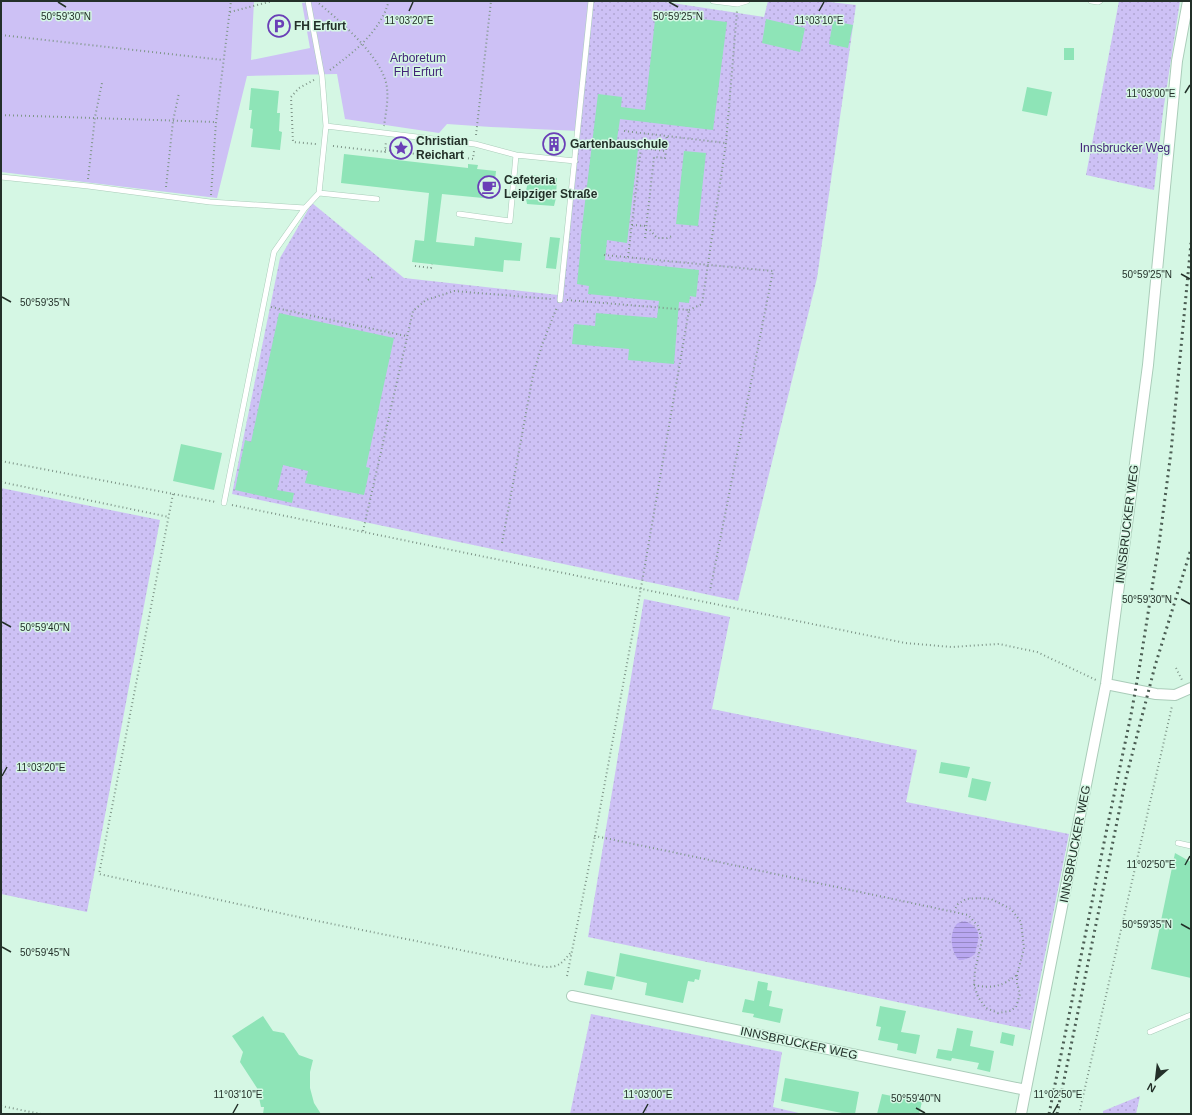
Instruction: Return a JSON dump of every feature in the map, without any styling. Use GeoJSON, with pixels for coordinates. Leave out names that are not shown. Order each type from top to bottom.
{"type":"FeatureCollection","features":[{"type":"Feature","properties":{"kind":"street","name":"INNSBRUCKER WEG"},"geometry":{"type":"LineString","coordinates":[[1021,1114],[1106,684],[1148,365],[1177,61],[1188,1]]}},
{"type":"Feature","properties":{"kind":"street"},"geometry":{"type":"LineString","coordinates":[[1106,684],[1156,694],[1175,695],[1191,688]]}},
{"type":"Feature","properties":{"kind":"street","name":"INNSBRUCKER WEG"},"geometry":{"type":"LineString","coordinates":[[572,996],[1026,1090]]}},
{"type":"Feature","properties":{"kind":"lane"},"geometry":{"type":"LineString","coordinates":[[224,503],[274,252],[304,208],[319,193],[326,126],[322,76],[308,1]]}},
{"type":"Feature","properties":{"kind":"lane"},"geometry":{"type":"LineString","coordinates":[[560,300],[592,1]]}},
{"type":"Feature","properties":{"kind":"lane"},"geometry":{"type":"LineString","coordinates":[[713,1],[737,4],[747,1]]}},
{"type":"Feature","properties":{"kind":"lane"},"geometry":{"type":"LineString","coordinates":[[1091,1],[1100,1]]}},
{"type":"Feature","properties":{"kind":"lane"},"geometry":{"type":"LineString","coordinates":[[326,126],[475,144],[516,155],[575,160]]}},
{"type":"Feature","properties":{"kind":"lane"},"geometry":{"type":"LineString","coordinates":[[459,214],[510,220],[516,155]]}},
{"type":"Feature","properties":{"kind":"lane"},"geometry":{"type":"LineString","coordinates":[[1,177],[88,186],[210,202],[304,208]]}},
{"type":"Feature","properties":{"kind":"lane"},"geometry":{"type":"LineString","coordinates":[[319,193],[377,199]]}},
{"type":"Feature","properties":{"kind":"lane"},"geometry":{"type":"LineString","coordinates":[[1178,843],[1191,846]]}},
{"type":"Feature","properties":{"kind":"lane"},"geometry":{"type":"LineString","coordinates":[[1150,1032],[1191,1015]]}},
{"type":"Feature","properties":{"kind":"path"},"geometry":{"type":"LineString","coordinates":[[210,202],[216,122],[231,1]]}},
{"type":"Feature","properties":{"kind":"path"},"geometry":{"type":"LineString","coordinates":[[230,12],[274,1]]}},
{"type":"Feature","properties":{"kind":"path"},"geometry":{"type":"LineString","coordinates":[[316,1],[342,23],[378,64],[385,81],[387,100],[385,150]]}},
{"type":"Feature","properties":{"kind":"path"},"geometry":{"type":"LineString","coordinates":[[324,145],[385,152],[385,150],[416,154],[422,152],[473,159],[491,1]]}},
{"type":"Feature","properties":{"kind":"path"},"geometry":{"type":"LineString","coordinates":[[363,531],[406,336],[413,311],[426,300],[454,291],[690,310],[702,304],[726,143],[737,4]]}},
{"type":"Feature","properties":{"kind":"path"},"geometry":{"type":"LineString","coordinates":[[1,35],[223,60]]}},
{"type":"Feature","properties":{"kind":"path"},"geometry":{"type":"LineString","coordinates":[[88,186],[95,117],[102,83]]}},
{"type":"Feature","properties":{"kind":"path"},"geometry":{"type":"LineString","coordinates":[[165,196],[173,121],[179,93]]}},
{"type":"Feature","properties":{"kind":"path"},"geometry":{"type":"LineString","coordinates":[[1,115],[216,122]]}},
{"type":"Feature","properties":{"kind":"path"},"geometry":{"type":"LineString","coordinates":[[624,131],[726,143]]}},
{"type":"Feature","properties":{"kind":"path"},"geometry":{"type":"LineString","coordinates":[[645,238],[654,157],[665,158],[668,136]]}},
{"type":"Feature","properties":{"kind":"path"},"geometry":{"type":"LineString","coordinates":[[628,257],[641,148],[666,151]]}},
{"type":"Feature","properties":{"kind":"path"},"geometry":{"type":"LineString","coordinates":[[632,225],[650,230],[657,238],[667,238],[672,236]]}},
{"type":"Feature","properties":{"kind":"path"},"geometry":{"type":"LineString","coordinates":[[604,255],[773,271],[710,591]]}},
{"type":"Feature","properties":{"kind":"path"},"geometry":{"type":"LineString","coordinates":[[415,266],[432,268],[432,264]]}},
{"type":"Feature","properties":{"kind":"path"},"geometry":{"type":"LineString","coordinates":[[368,280],[374,276]]}},
{"type":"Feature","properties":{"kind":"path"},"geometry":{"type":"LineString","coordinates":[[502,543],[533,375],[542,345],[560,300]]}},
{"type":"Feature","properties":{"kind":"path"},"geometry":{"type":"LineString","coordinates":[[264,305],[406,336]]}},
{"type":"Feature","properties":{"kind":"path"},"geometry":{"type":"LineString","coordinates":[[567,976],[595,836],[641,588],[690,310]]}},
{"type":"Feature","properties":{"kind":"path"},"geometry":{"type":"LineString","coordinates":[[1,462],[224,503],[905,643],[952,647],[999,644],[1036,652],[1090,678]]}},
{"type":"Feature","properties":{"kind":"path"},"geometry":{"type":"LineString","coordinates":[[1,482],[169,516]]}},
{"type":"Feature","properties":{"kind":"path"},"geometry":{"type":"LineString","coordinates":[[174,494],[99,874],[544,968],[556,967],[572,952]]}},
{"type":"Feature","properties":{"kind":"path"},"geometry":{"type":"LineString","coordinates":[[1079,1114],[1175,695]]}},
{"type":"Feature","properties":{"kind":"path"},"geometry":{"type":"LineString","coordinates":[[595,836],[968,914],[978,926],[982,940],[975,970],[974,985],[978,997],[986,1008],[998,1013],[1010,1011],[1016,1007],[1020,994],[1017,983],[1017,975],[1021,965],[1024,948],[1022,922],[1011,909],[991,899],[966,899],[958,904],[954,911]]}},
{"type":"Feature","properties":{"kind":"path"},"geometry":{"type":"LineString","coordinates":[[974,985],[984,987],[997,986],[1007,982],[1017,975]]}},
{"type":"Feature","properties":{"kind":"path"},"geometry":{"type":"LineString","coordinates":[[1,1106],[41,1114]]}},
{"type":"Feature","properties":{"kind":"green space","name":"Arboretum FH Erfurt"},"geometry":{"type":"Polygon","coordinates":[[[1,1],[254,1],[251,60],[310,48],[302,3],[317,1],[593,1],[578,131],[447,124],[439,133],[345,119],[337,74],[247,76],[217,198],[1,172],[1,1]]]}},
{"type":"Feature","properties":{"kind":"green space"},"geometry":{"type":"Polygon","coordinates":[[[593,1],[659,1],[764,17],[768,1],[821,1],[856,5],[817,278],[738,601],[232,494],[280,258],[312,203],[404,278],[558,295],[593,1]]]}},
{"type":"Feature","properties":{"kind":"green space","name":"Innsbrucker Weg"},"geometry":{"type":"Polygon","coordinates":[[[1119,1],[1180,1],[1163,112],[1154,190],[1086,175],[1119,1]]]}},
{"type":"Feature","properties":{"kind":"green space"},"geometry":{"type":"Polygon","coordinates":[[[1,488],[160,520],[87,912],[1,894],[1,488]]]}},
{"type":"Feature","properties":{"kind":"green space"},"geometry":{"type":"Polygon","coordinates":[[[644,599],[730,617],[712,709],[917,750],[906,802],[1069,834],[1030,1030],[588,937],[644,599]]]}},
{"type":"Feature","properties":{"kind":"green space"},"geometry":{"type":"Polygon","coordinates":[[[591,1014],[782,1052],[773,1107],[803,1114],[570,1114],[591,1014]]]}},
{"type":"Feature","properties":{"kind":"green space"},"geometry":{"type":"Polygon","coordinates":[[[1140,1096],[1136,1114],[1103,1114],[1103,1111],[1140,1096]]]}},
{"type":"Feature","properties":{"kind":"shaded area"},"geometry":{"type":"Polygon","coordinates":[[[965,921],[977,930],[978,943],[975,954],[963,960],[959,960],[954,952],[952,933],[957,924],[965,921]]]}},
{"type":"Feature","properties":{"kind":"building"},"geometry":{"type":"Polygon","coordinates":[[[656,11],[693,15],[692,18],[727,22],[713,130],[620,119],[616,146],[638,149],[627,243],[607,240],[605,260],[699,270],[696,297],[690,296],[689,303],[679,302],[674,364],[628,360],[629,349],[572,344],[574,324],[595,326],[596,313],[657,318],[659,301],[588,294],[589,286],[577,284],[580,244],[598,94],[622,97],[621,107],[645,110],[656,11]]]}},
{"type":"Feature","properties":{"kind":"building"},"geometry":{"type":"Polygon","coordinates":[[[766,19],[805,28],[800,52],[762,43],[766,19]]]}},
{"type":"Feature","properties":{"kind":"building"},"geometry":{"type":"Polygon","coordinates":[[[833,21],[853,25],[848,48],[829,44],[833,21]]]}},
{"type":"Feature","properties":{"kind":"building"},"geometry":{"type":"Polygon","coordinates":[[[1064,48],[1074,48],[1074,60],[1064,60],[1064,48]]]}},
{"type":"Feature","properties":{"kind":"building"},"geometry":{"type":"Polygon","coordinates":[[[1027,87],[1052,92],[1047,116],[1022,111],[1027,87]]]}},
{"type":"Feature","properties":{"kind":"building"},"geometry":{"type":"Polygon","coordinates":[[[251,88],[279,91],[277,113],[280,113],[279,131],[282,132],[280,150],[251,147],[253,129],[250,128],[252,110],[249,110],[251,88]]]}},
{"type":"Feature","properties":{"kind":"building","name":"Gartenbauschule"},"geometry":{"type":"Polygon","coordinates":[[[547,138],[562,139],[561,151],[546,149],[547,138]]]}},
{"type":"Feature","properties":{"kind":"building"},"geometry":{"type":"Polygon","coordinates":[[[684,151],[706,153],[698,226],[676,224],[684,151]]]}},
{"type":"Feature","properties":{"kind":"building"},"geometry":{"type":"Polygon","coordinates":[[[344,154],[468,168],[468,164],[478,165],[477,169],[496,171],[493,199],[442,194],[436,242],[474,246],[475,237],[522,243],[520,261],[504,260],[503,272],[412,262],[415,240],[424,241],[429,193],[341,183],[344,154]]]}},
{"type":"Feature","properties":{"kind":"building"},"geometry":{"type":"Polygon","coordinates":[[[530,175],[557,178],[554,206],[527,204],[525,194],[530,175]]]}},
{"type":"Feature","properties":{"kind":"building"},"geometry":{"type":"Polygon","coordinates":[[[550,237],[560,238],[556,269],[546,268],[550,237]]]}},
{"type":"Feature","properties":{"kind":"building"},"geometry":{"type":"Polygon","coordinates":[[[279,313],[394,338],[366,467],[370,468],[364,495],[305,483],[308,471],[283,465],[277,490],[294,493],[292,503],[235,490],[245,440],[251,442],[279,313]]]}},
{"type":"Feature","properties":{"kind":"building"},"geometry":{"type":"Polygon","coordinates":[[[181,444],[222,453],[214,490],[173,481],[181,444]]]}},
{"type":"Feature","properties":{"kind":"building"},"geometry":{"type":"Polygon","coordinates":[[[941,762],[970,767],[967,778],[939,773],[941,762]]]}},
{"type":"Feature","properties":{"kind":"building"},"geometry":{"type":"Polygon","coordinates":[[[972,778],[991,782],[986,801],[968,797],[972,778]]]}},
{"type":"Feature","properties":{"kind":"building"},"geometry":{"type":"Polygon","coordinates":[[[1175,853],[1191,862],[1191,978],[1151,969],[1175,853]]]}},
{"type":"Feature","properties":{"kind":"building"},"geometry":{"type":"Polygon","coordinates":[[[620,953],[701,970],[699,980],[695,979],[694,982],[688,981],[683,1003],[645,995],[647,983],[616,976],[620,953]]]}},
{"type":"Feature","properties":{"kind":"building"},"geometry":{"type":"Polygon","coordinates":[[[587,971],[615,977],[612,990],[584,985],[587,971]]]}},
{"type":"Feature","properties":{"kind":"building"},"geometry":{"type":"Polygon","coordinates":[[[758,981],[768,983],[767,990],[772,991],[769,1006],[783,1009],[780,1023],[753,1017],[754,1014],[742,1012],[745,999],[754,1001],[758,981]]]}},
{"type":"Feature","properties":{"kind":"building"},"geometry":{"type":"Polygon","coordinates":[[[880,1006],[906,1011],[901,1032],[920,1035],[916,1054],[897,1050],[898,1044],[878,1040],[881,1027],[876,1026],[880,1006]]]}},
{"type":"Feature","properties":{"kind":"building"},"geometry":{"type":"Polygon","coordinates":[[[263,1016],[273,1031],[284,1033],[299,1055],[313,1060],[310,1072],[310,1088],[314,1103],[321,1114],[263,1114],[264,1107],[261,1107],[257,1088],[240,1062],[243,1052],[232,1036],[263,1016]]]}},
{"type":"Feature","properties":{"kind":"building"},"geometry":{"type":"Polygon","coordinates":[[[957,1028],[973,1031],[970,1046],[994,1051],[990,1072],[977,1069],[979,1063],[952,1058],[951,1061],[936,1058],[938,1049],[952,1051],[957,1028]]]}},
{"type":"Feature","properties":{"kind":"building"},"geometry":{"type":"Polygon","coordinates":[[[1002,1032],[1015,1035],[1013,1046],[1000,1043],[1002,1032]]]}},
{"type":"Feature","properties":{"kind":"building"},"geometry":{"type":"Polygon","coordinates":[[[785,1078],[859,1092],[855,1114],[847,1114],[781,1101],[785,1078]]]}},
{"type":"Feature","properties":{"kind":"building"},"geometry":{"type":"Polygon","coordinates":[[[882,1094],[922,1102],[919,1114],[877,1114],[882,1094]]]}},
{"type":"Feature","properties":{"kind":"railway"},"geometry":{"type":"LineString","coordinates":[[1049,1114],[1131,715],[1140,664],[1159,544],[1171,452],[1191,243]]}},
{"type":"Feature","properties":{"kind":"railway"},"geometry":{"type":"LineString","coordinates":[[1057,1114],[1126,778],[1155,666],[1191,549]]}},
{"type":"Feature","properties":{"kind":"place","name":"FH Erfurt"},"geometry":{"type":"Point","coordinates":[279,26]}},
{"type":"Feature","properties":{"kind":"place","name":"Gartenbauschule"},"geometry":{"type":"Point","coordinates":[554,144]}},
{"type":"Feature","properties":{"kind":"place","name":"Christian Reichart"},"geometry":{"type":"Point","coordinates":[401,148]}},
{"type":"Feature","properties":{"kind":"place","name":"Cafeteria Leipziger Straße"},"geometry":{"type":"Point","coordinates":[489,187]}}]}
